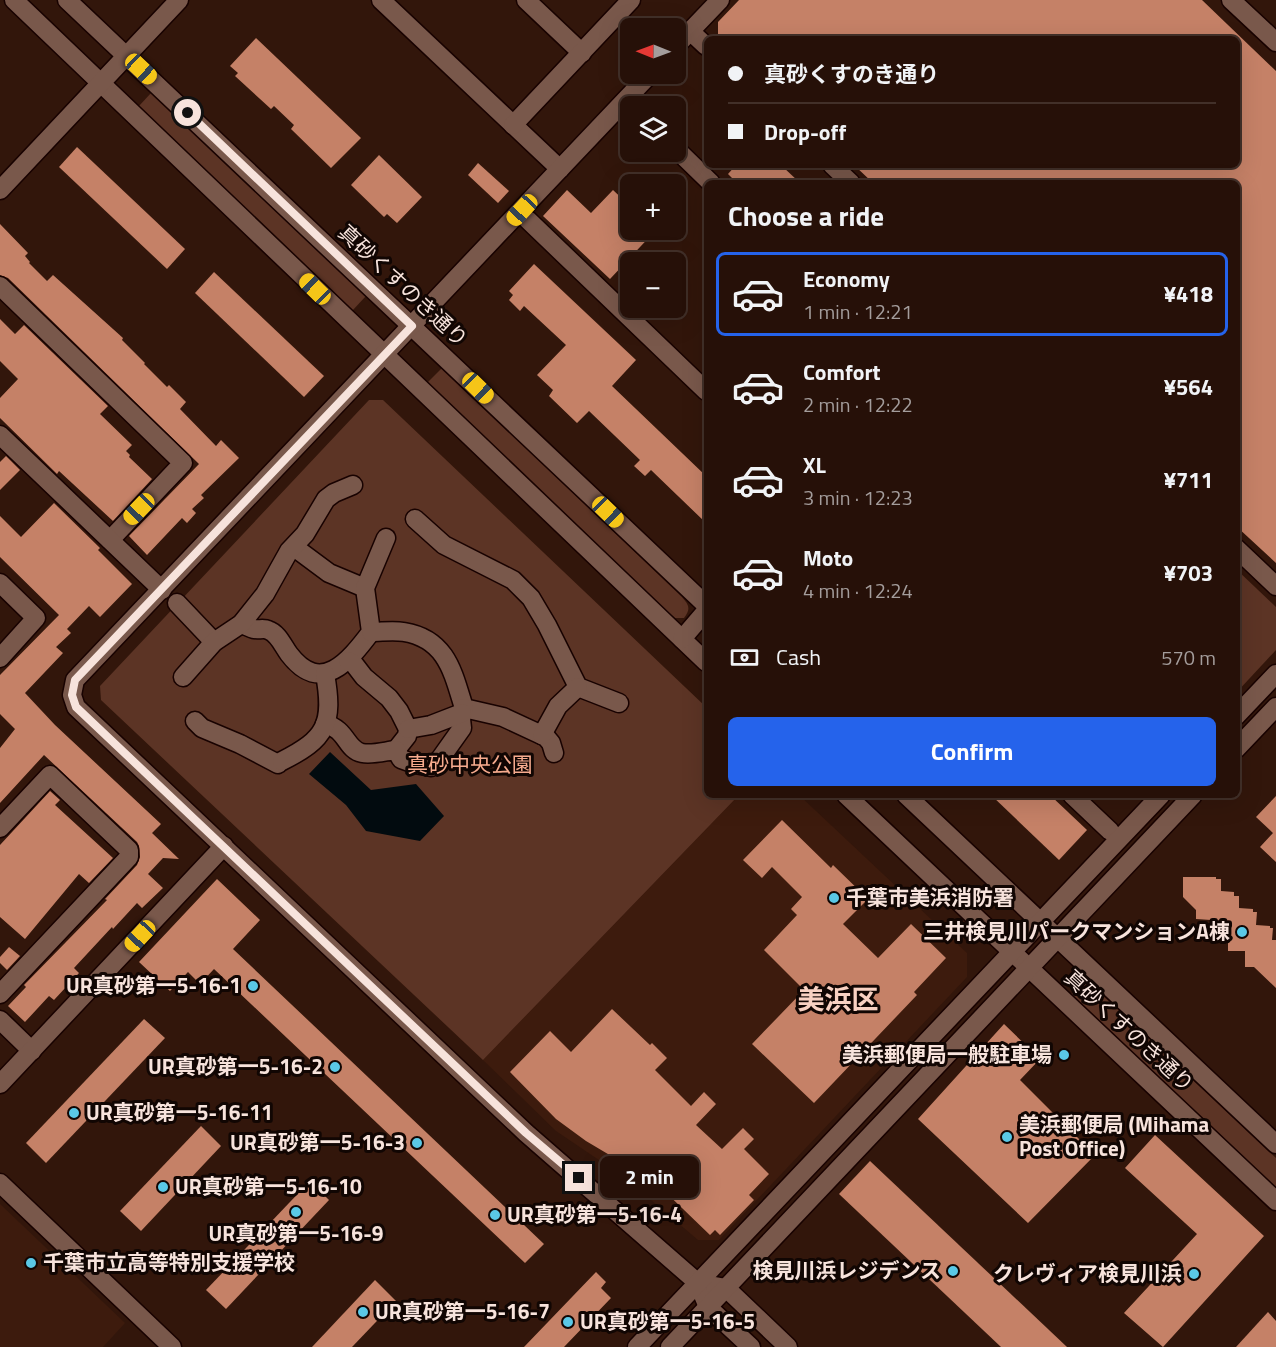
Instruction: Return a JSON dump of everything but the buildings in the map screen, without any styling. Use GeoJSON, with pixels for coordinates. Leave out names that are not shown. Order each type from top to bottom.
{"type":"FeatureCollection","features":[{"type":"Feature","properties":{"kind":"street"},"geometry":{"type":"LineString","coordinates":[[14,0],[704,660]]}},
{"type":"Feature","properties":{"kind":"street","name":"真砂くすのき通り"},"geometry":{"type":"LineString","coordinates":[[67,0],[704,603]]}},
{"type":"Feature","properties":{"kind":"street"},"geometry":{"type":"LineString","coordinates":[[0,189],[179,0]]}},
{"type":"Feature","properties":{"kind":"street"},"geometry":{"type":"LineString","coordinates":[[381,0],[560,169]]}},
{"type":"Feature","properties":{"kind":"street"},"geometry":{"type":"LineString","coordinates":[[526,0],[582,53]]}},
{"type":"Feature","properties":{"kind":"street"},"geometry":{"type":"LineString","coordinates":[[513,125],[631,0]]}},
{"type":"Feature","properties":{"kind":"street"},"geometry":{"type":"LineString","coordinates":[[686,35],[720,0]]}},
{"type":"Feature","properties":{"kind":"street"},"geometry":{"type":"LineString","coordinates":[[1231,0],[1276,42]]}},
{"type":"Feature","properties":{"kind":"street"},"geometry":{"type":"LineString","coordinates":[[690,31],[704,44]]}},
{"type":"Feature","properties":{"kind":"street"},"geometry":{"type":"LineString","coordinates":[[641,84],[75,680],[72,695],[76,707],[526,1133],[699,1283],[708,1307],[751,1347]]}},
{"type":"Feature","properties":{"kind":"street"},"geometry":{"type":"LineString","coordinates":[[686,159],[708,180]]}},
{"type":"Feature","properties":{"kind":"street"},"geometry":{"type":"LineString","coordinates":[[835,168],[848,180]]}},
{"type":"Feature","properties":{"kind":"street"},"geometry":{"type":"LineString","coordinates":[[528,220],[704,389]]}},
{"type":"Feature","properties":{"kind":"street"},"geometry":{"type":"LineString","coordinates":[[0,286],[183,463],[110,540]]}},
{"type":"Feature","properties":{"kind":"street"},"geometry":{"type":"LineString","coordinates":[[0,435],[162,590]]}},
{"type":"Feature","properties":{"kind":"street"},"geometry":{"type":"LineString","coordinates":[[183,677],[214,642],[241,624],[265,594],[290,551],[305,534],[326,499],[353,485]]}},
{"type":"Feature","properties":{"kind":"street"},"geometry":{"type":"LineString","coordinates":[[415,519],[444,545],[513,580],[525,592],[547,624],[578,687],[619,703]]}},
{"type":"Feature","properties":{"kind":"street"},"geometry":{"type":"LineString","coordinates":[[241,624],[254,629],[268,630],[280,640],[299,665],[314,673],[325,675],[348,661],[371,632],[364,588],[386,538]]}},
{"type":"Feature","properties":{"kind":"street"},"geometry":{"type":"LineString","coordinates":[[294,547],[329,573],[364,588]]}},
{"type":"Feature","properties":{"kind":"street"},"geometry":{"type":"LineString","coordinates":[[1240,552],[1276,586]]}},
{"type":"Feature","properties":{"kind":"street"},"geometry":{"type":"LineString","coordinates":[[0,583],[36,618],[0,658]]}},
{"type":"Feature","properties":{"kind":"street"},"geometry":{"type":"LineString","coordinates":[[177,603],[214,642]]}},
{"type":"Feature","properties":{"kind":"street"},"geometry":{"type":"LineString","coordinates":[[682,639],[704,613]]}},
{"type":"Feature","properties":{"kind":"street"},"geometry":{"type":"LineString","coordinates":[[371,632],[406,632],[439,648],[448,660],[463,711],[462,728],[440,759],[431,767],[401,759],[396,750]]}},
{"type":"Feature","properties":{"kind":"street"},"geometry":{"type":"LineString","coordinates":[[326,724],[340,730],[353,748],[361,753],[396,750],[407,736],[408,729],[389,698],[348,661]]}},
{"type":"Feature","properties":{"kind":"street"},"geometry":{"type":"LineString","coordinates":[[1240,712],[1276,674]]}},
{"type":"Feature","properties":{"kind":"street"},"geometry":{"type":"LineString","coordinates":[[195,722],[202,728],[280,763],[305,750],[324,730],[328,714],[325,675]]}},
{"type":"Feature","properties":{"kind":"street"},"geometry":{"type":"LineString","coordinates":[[542,735],[558,706],[578,687]]}},
{"type":"Feature","properties":{"kind":"street"},"geometry":{"type":"LineString","coordinates":[[1240,745],[1276,707]]}},
{"type":"Feature","properties":{"kind":"street"},"geometry":{"type":"LineString","coordinates":[[408,729],[431,725],[463,711],[503,717],[542,735],[550,743],[554,753]]}},
{"type":"Feature","properties":{"kind":"street"},"geometry":{"type":"LineString","coordinates":[[0,828],[50,775],[129,850],[129,857],[0,994]]}},
{"type":"Feature","properties":{"kind":"street","name":"真砂くすのき通り"},"geometry":{"type":"LineString","coordinates":[[849,798],[1276,1201]]}},
{"type":"Feature","properties":{"kind":"street","name":"真砂くすのき通り"},"geometry":{"type":"LineString","coordinates":[[909,798],[1276,1144]]}},
{"type":"Feature","properties":{"kind":"street"},"geometry":{"type":"LineString","coordinates":[[1075,798],[1110,831]]}},
{"type":"Feature","properties":{"kind":"street"},"geometry":{"type":"LineString","coordinates":[[638,1347],[1158,798]]}},
{"type":"Feature","properties":{"kind":"street"},"geometry":{"type":"LineString","coordinates":[[670,1347],[1190,798]]}},
{"type":"Feature","properties":{"kind":"street"},"geometry":{"type":"LineString","coordinates":[[0,1084],[224,846]]}},
{"type":"Feature","properties":{"kind":"street"},"geometry":{"type":"LineString","coordinates":[[0,1020],[32,1051]]}},
{"type":"Feature","properties":{"kind":"street"},"geometry":{"type":"LineString","coordinates":[[0,1183],[172,1347]]}},
{"type":"Feature","properties":{"kind":"street"},"geometry":{"type":"LineString","coordinates":[[699,1283],[726,1288],[788,1347]]}},
{"type":"Feature","properties":{"kind":"shaded area"},"geometry":{"type":"Polygon","coordinates":[[[330,752],[371,790],[416,784],[444,816],[420,841],[366,831],[346,805],[309,774],[330,752]]]}},
{"type":"Feature","properties":{"kind":"shaded area"},"geometry":{"type":"Polygon","coordinates":[[[736,798],[802,798],[967,953],[967,977],[719,1240],[698,1240],[624,1177],[556,1131],[483,1060],[736,798]]]}},
{"type":"Feature","properties":{"kind":"shaded area","name":"千葉市立高等特別支援学校"},"geometry":{"type":"Polygon","coordinates":[[[0,1204],[125,1323],[103,1347],[0,1347],[0,1204]]]}},
{"type":"Feature","properties":{"kind":"green space"},"geometry":{"type":"Polygon","coordinates":[[[152,92],[366,296],[352,311],[138,107],[152,92]]]}},
{"type":"Feature","properties":{"kind":"green space"},"geometry":{"type":"Polygon","coordinates":[[[442,368],[682,597],[688,607],[684,618],[675,618],[668,612],[427,383],[442,368]]]}},
{"type":"Feature","properties":{"kind":"green space","name":"真砂中央公園"},"geometry":{"type":"Polygon","coordinates":[[[369,400],[383,400],[704,705],[704,798],[736,798],[483,1060],[101,700],[100,686],[369,400]]]}},
{"type":"Feature","properties":{"kind":"green space"},"geometry":{"type":"Polygon","coordinates":[[[1240,573],[1276,607],[1276,650],[1240,689],[1240,573]]]}},
{"type":"Feature","properties":{"kind":"green space"},"geometry":{"type":"Polygon","coordinates":[[[1084,978],[1276,1158],[1276,1187],[1071,994],[1084,978]]]}},
{"type":"Feature","properties":{"kind":"place","name":"千葉市美浜消防署"},"geometry":{"type":"Point","coordinates":[834,898]}},
{"type":"Feature","properties":{"kind":"place","name":"三井検見川パークマンションA棟"},"geometry":{"type":"Point","coordinates":[1242,932]}},
{"type":"Feature","properties":{"kind":"place","name":"UR真砂第一5-16-1"},"geometry":{"type":"Point","coordinates":[253,986]}},
{"type":"Feature","properties":{"kind":"place","name":"美浜郵便局一般駐車場"},"geometry":{"type":"Point","coordinates":[1064,1055]}},
{"type":"Feature","properties":{"kind":"place","name":"UR真砂第一5-16-2"},"geometry":{"type":"Point","coordinates":[335,1067]}},
{"type":"Feature","properties":{"kind":"place","name":"UR真砂第一5-16-11"},"geometry":{"type":"Point","coordinates":[74,1113]}},
{"type":"Feature","properties":{"kind":"place","name":"美浜郵便局 (Mihama Post Office)"},"geometry":{"type":"Point","coordinates":[1007,1137]}},
{"type":"Feature","properties":{"kind":"place","name":"UR真砂第一5-16-3"},"geometry":{"type":"Point","coordinates":[417,1143]}},
{"type":"Feature","properties":{"kind":"place","name":"UR真砂第一5-16-10"},"geometry":{"type":"Point","coordinates":[163,1187]}},
{"type":"Feature","properties":{"kind":"place","name":"UR真砂第一5-16-9"},"geometry":{"type":"Point","coordinates":[296,1212]}},
{"type":"Feature","properties":{"kind":"place","name":"UR真砂第一5-16-4"},"geometry":{"type":"Point","coordinates":[495,1215]}},
{"type":"Feature","properties":{"kind":"place","name":"千葉市立高等特別支援学校"},"geometry":{"type":"Point","coordinates":[31,1263]}},
{"type":"Feature","properties":{"kind":"place","name":"検見川浜レジデンス"},"geometry":{"type":"Point","coordinates":[953,1271]}},
{"type":"Feature","properties":{"kind":"place","name":"クレヴィア検見川浜"},"geometry":{"type":"Point","coordinates":[1194,1274]}},
{"type":"Feature","properties":{"kind":"place","name":"UR真砂第一5-16-7"},"geometry":{"type":"Point","coordinates":[363,1312]}},
{"type":"Feature","properties":{"kind":"place","name":"UR真砂第一5-16-5"},"geometry":{"type":"Point","coordinates":[568,1322]}},
{"type":"Feature","properties":{"kind":"district","name":"美浜区"},"geometry":{"type":"Point","coordinates":[838,1000]}},
{"type":"Feature","properties":{"kind":"route"},"geometry":{"type":"LineString","coordinates":[[188,113],[412,326],[75,680],[72,695],[76,707],[526,1133],[579,1178]]}}]}
